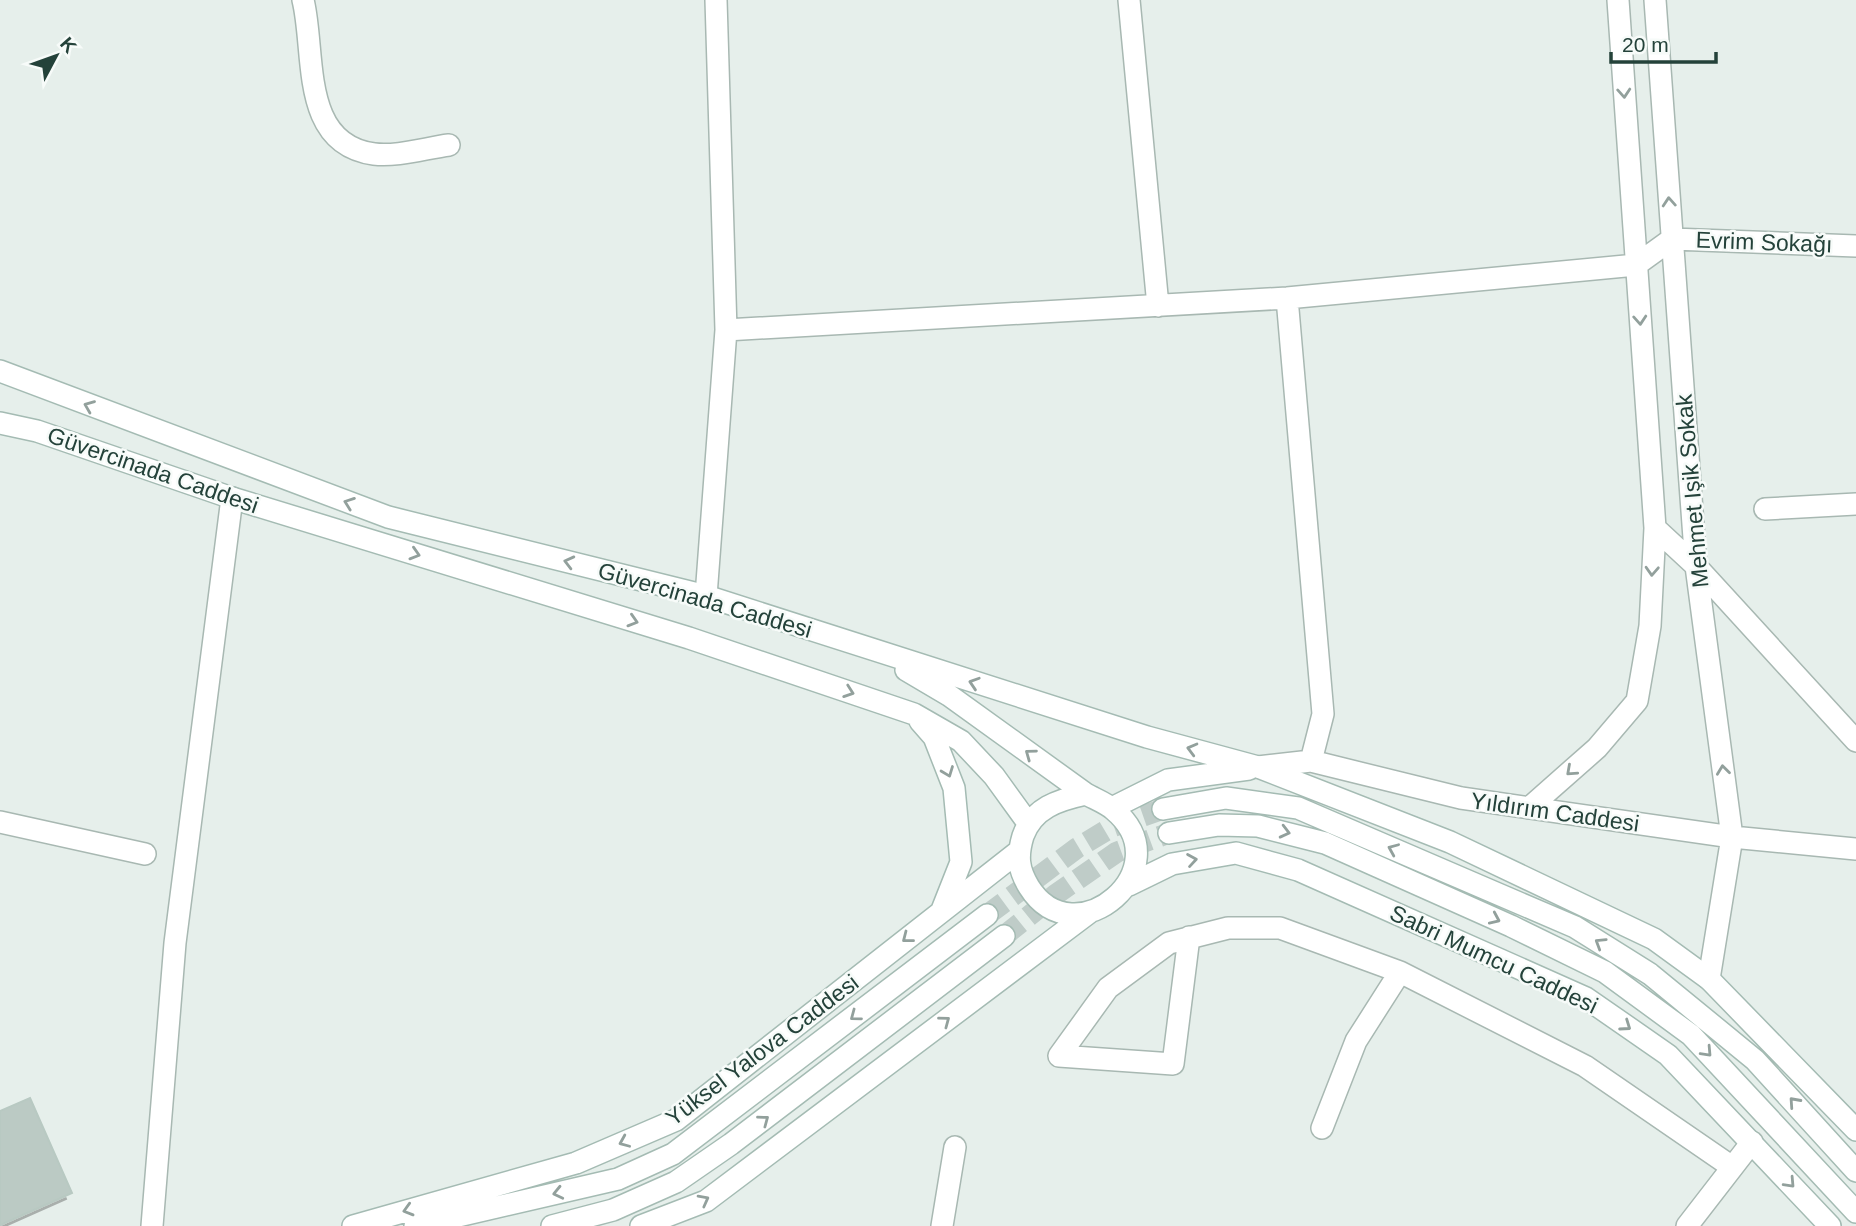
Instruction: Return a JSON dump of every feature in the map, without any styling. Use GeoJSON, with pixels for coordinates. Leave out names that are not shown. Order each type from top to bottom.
{"type":"FeatureCollection","features":[{"type":"Feature","properties":{"kind":"main road"},"geometry":{"type":"LineString","coordinates":[[303,0],[313,92],[329,127],[343,140],[375,154],[449,145]]}},
{"type":"Feature","properties":{"kind":"main road"},"geometry":{"type":"LineString","coordinates":[[706,596],[726,330],[716,0]]}},
{"type":"Feature","properties":{"kind":"main road"},"geometry":{"type":"LineString","coordinates":[[1129,0],[1158,306]]}},
{"type":"Feature","properties":{"kind":"main road","name":"Mehmet Işik Sokak"},"geometry":{"type":"LineString","coordinates":[[1529,808],[1597,748],[1637,701],[1650,626],[1655,528],[1618,0]]}},
{"type":"Feature","properties":{"kind":"main road","name":"Mehmet Işik Sokak"},"geometry":{"type":"LineString","coordinates":[[1655,0],[1696,566],[1732,837],[1709,979]]}},
{"type":"Feature","properties":{"kind":"main road"},"geometry":{"type":"LineString","coordinates":[[726,330],[1287,298],[1636,265],[1672,239]]}},
{"type":"Feature","properties":{"kind":"main road","name":"Evrim Sokağı"},"geometry":{"type":"LineString","coordinates":[[1672,239],[1856,246]]}},
{"type":"Feature","properties":{"kind":"main road"},"geometry":{"type":"LineString","coordinates":[[1287,298],[1323,714],[1311,761]]}},
{"type":"Feature","properties":{"kind":"main road"},"geometry":{"type":"LineString","coordinates":[[0,358],[43,387]]}},
{"type":"Feature","properties":{"kind":"main road"},"geometry":{"type":"LineString","coordinates":[[0,371],[43,387]]}},
{"type":"Feature","properties":{"kind":"main road","name":"Güvercinada Caddesi"},"geometry":{"type":"LineString","coordinates":[[43,387],[153,431],[388,517],[706,596],[1147,737],[1258,767]]}},
{"type":"Feature","properties":{"kind":"main road","name":"Güvercinada Caddesi"},"geometry":{"type":"LineString","coordinates":[[0,423],[37,431],[232,498],[689,639],[914,714],[961,741],[994,776],[1028,822]]}},
{"type":"Feature","properties":{"kind":"main road"},"geometry":{"type":"LineString","coordinates":[[152,1226],[175,943],[232,498]]}},
{"type":"Feature","properties":{"kind":"main road"},"geometry":{"type":"LineString","coordinates":[[1765,509],[1856,504]]}},
{"type":"Feature","properties":{"kind":"main road"},"geometry":{"type":"LineString","coordinates":[[1655,528],[1696,566],[1854,733]]}},
{"type":"Feature","properties":{"kind":"main road"},"geometry":{"type":"LineString","coordinates":[[641,1226],[706,1201],[1129,885],[1138,859],[1132,835],[1112,808],[1086,794],[950,696],[868,649]]}},
{"type":"Feature","properties":{"kind":"main road"},"geometry":{"type":"LineString","coordinates":[[914,714],[934,737],[954,788],[961,862],[941,911]]}},
{"type":"Feature","properties":{"kind":"main road","name":"Yıldırım Caddesi"},"geometry":{"type":"LineString","coordinates":[[1258,767],[1311,761],[1461,798],[1732,837],[1856,849]]}},
{"type":"Feature","properties":{"kind":"main road"},"geometry":{"type":"LineString","coordinates":[[1112,808],[1168,780],[1258,767],[1450,842],[1654,939],[1709,979],[1856,1130]]}},
{"type":"Feature","properties":{"kind":"main road"},"geometry":{"type":"LineString","coordinates":[[1086,794],[1064,799],[1042,809],[1028,822],[1019,851],[1021,873],[1037,899],[1051,909],[1071,915],[1090,912]]}},
{"type":"Feature","properties":{"kind":"main road"},"geometry":{"type":"LineString","coordinates":[[1163,809],[1226,798],[1298,808],[1575,927],[1650,974],[1755,1060],[1856,1171]]}},
{"type":"Feature","properties":{"kind":"main road"},"geometry":{"type":"LineString","coordinates":[[0,822],[145,854]]}},
{"type":"Feature","properties":{"kind":"main road"},"geometry":{"type":"LineString","coordinates":[[1169,832],[1219,825],[1258,826],[1325,843],[1511,926],[1605,972],[1691,1035],[1856,1212]]}},
{"type":"Feature","properties":{"kind":"main road","name":"Yüksel Yalova Caddesi"},"geometry":{"type":"LineString","coordinates":[[353,1226],[576,1163],[676,1121],[1019,851]]}},
{"type":"Feature","properties":{"kind":"main road","name":"Sabri Mumcu Caddesi"},"geometry":{"type":"LineString","coordinates":[[1129,885],[1172,864],[1236,853],[1298,870],[1586,998],[1668,1055],[1829,1226]]}},
{"type":"Feature","properties":{"kind":"main road"},"geometry":{"type":"LineString","coordinates":[[415,1226],[618,1179],[673,1154],[987,915]]}},
{"type":"Feature","properties":{"kind":"main road"},"geometry":{"type":"LineString","coordinates":[[1189,937],[1173,1064],[1059,1056],[1108,988],[1169,943],[1189,937],[1228,928],[1280,928],[1400,972],[1585,1066],[1732,1167]]}},
{"type":"Feature","properties":{"kind":"main road"},"geometry":{"type":"LineString","coordinates":[[552,1226],[613,1210],[676,1182],[742,1136],[1004,936]]}},
{"type":"Feature","properties":{"kind":"main road"},"geometry":{"type":"LineString","coordinates":[[1322,1128],[1356,1041],[1400,972]]}},
{"type":"Feature","properties":{"kind":"main road"},"geometry":{"type":"LineString","coordinates":[[1686,1226],[1752,1142]]}},
{"type":"Feature","properties":{"kind":"main road"},"geometry":{"type":"LineString","coordinates":[[942,1226],[955,1147]]}},
{"type":"Feature","properties":{"kind":"building"},"geometry":{"type":"Polygon","coordinates":[[[30,1098],[72,1193],[0,1225],[0,1111],[30,1098]]]}},
{"type":"Feature","properties":{"kind":"tunnel"},"geometry":{"type":"LineString","coordinates":[[987,915],[1077,848],[1112,827],[1163,809]]}},
{"type":"Feature","properties":{"kind":"tunnel"},"geometry":{"type":"LineString","coordinates":[[1004,936],[1055,895],[1117,852],[1169,833]]}}]}
